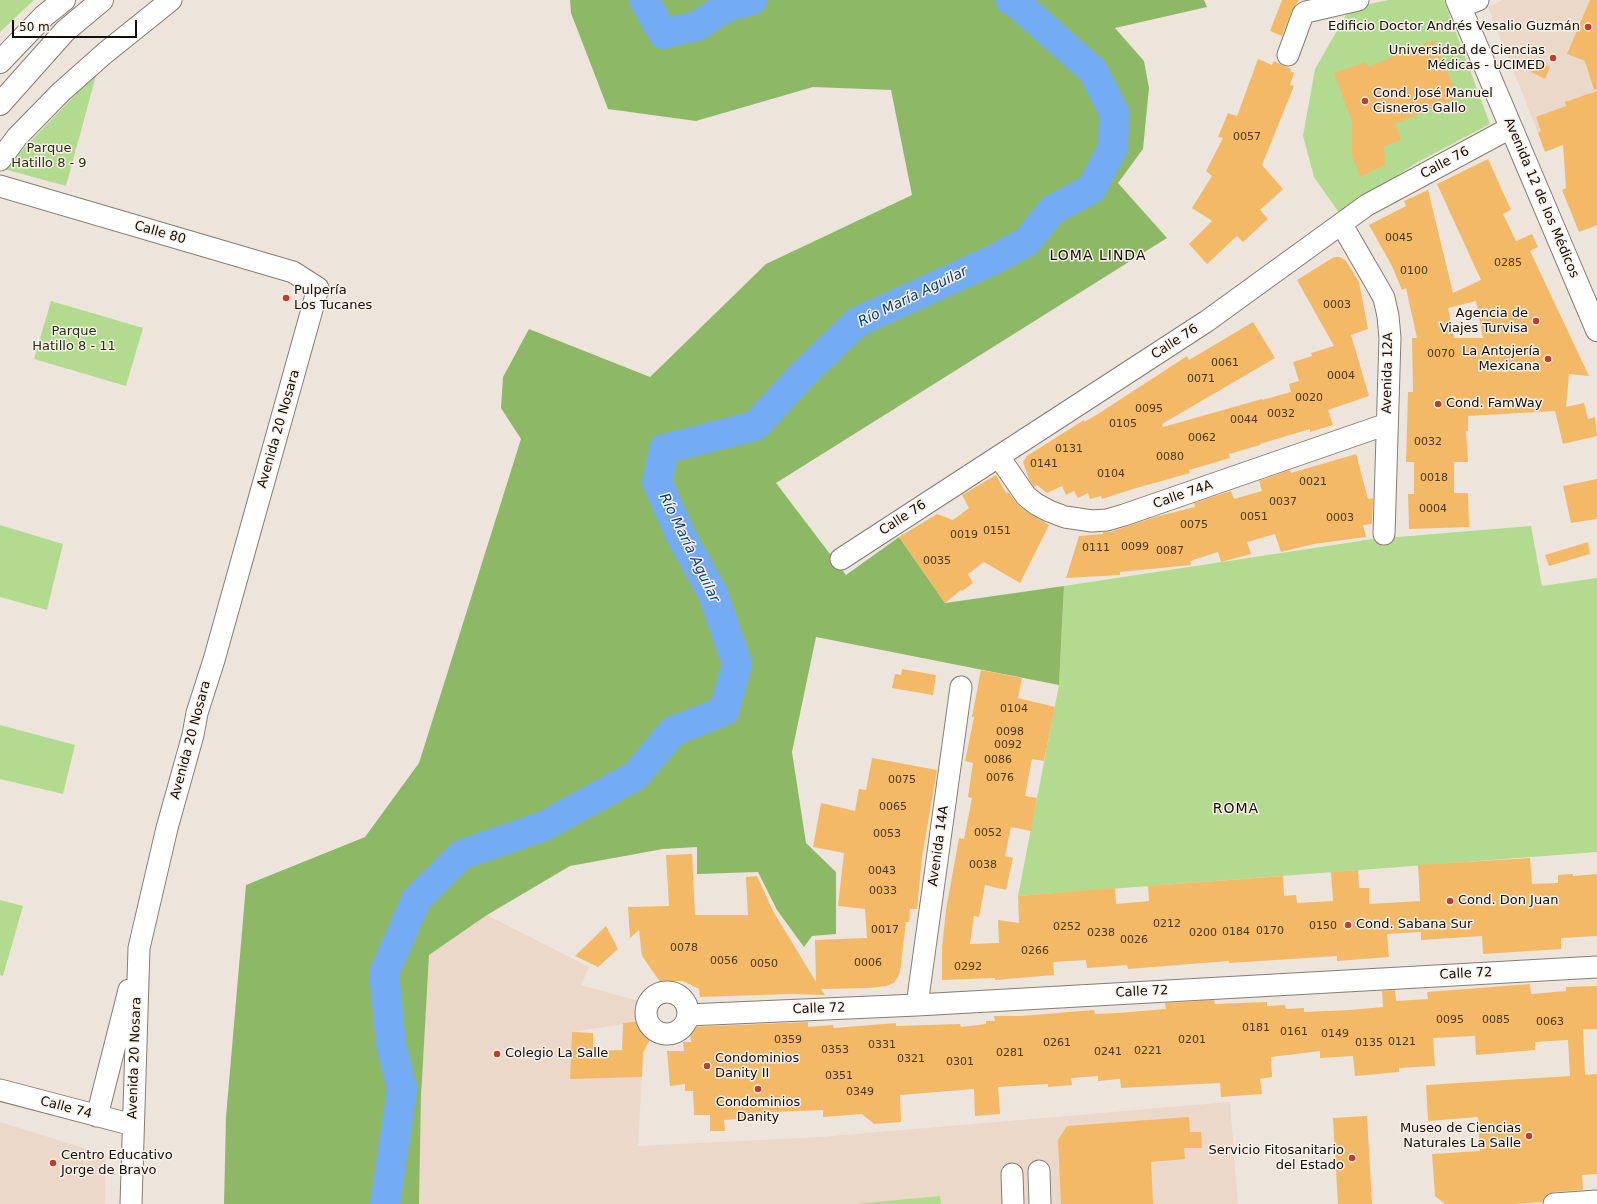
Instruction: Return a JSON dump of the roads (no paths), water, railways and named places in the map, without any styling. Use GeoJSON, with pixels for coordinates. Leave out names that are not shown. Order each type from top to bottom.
{"type":"FeatureCollection","features":[{"type":"Feature","properties":{"kind":"main road"},"geometry":{"type":"LineString","coordinates":[[0,62],[44,16],[64,0]]}},
{"type":"Feature","properties":{"kind":"main road"},"geometry":{"type":"LineString","coordinates":[[0,104],[65,31],[102,0]]}},
{"type":"Feature","properties":{"kind":"main road","name":"Avenida 12 de los Médicos"},"geometry":{"type":"LineString","coordinates":[[1465,2],[1510,128],[1597,330]]}},
{"type":"Feature","properties":{"kind":"street"},"geometry":{"type":"LineString","coordinates":[[0,160],[17,137],[61,92],[105,53],[171,0]]}},
{"type":"Feature","properties":{"kind":"street"},"geometry":{"type":"LineString","coordinates":[[1288,55],[1303,14],[1358,0]]}},
{"type":"Feature","properties":{"kind":"street","name":"Calle 76"},"geometry":{"type":"LineString","coordinates":[[841,559],[1207,321],[1342,225],[1367,205],[1510,128]]}},
{"type":"Feature","properties":{"kind":"street","name":"Calle 80"},"geometry":{"type":"LineString","coordinates":[[0,186],[293,272],[318,288]]}},
{"type":"Feature","properties":{"kind":"street","name":"Avenida 12A"},"geometry":{"type":"LineString","coordinates":[[1342,225],[1384,298],[1388,316],[1390,338],[1384,534]]}},
{"type":"Feature","properties":{"kind":"street","name":"Avenida 20 Nosara"},"geometry":{"type":"LineString","coordinates":[[131,1204],[139,948],[167,828],[193,735],[197,713],[214,660],[318,288]]}},
{"type":"Feature","properties":{"kind":"street","name":"Calle 74A"},"geometry":{"type":"LineString","coordinates":[[999,457],[1026,496],[1036,504],[1065,517],[1092,521],[1106,520],[1387,424]]}},
{"type":"Feature","properties":{"kind":"street","name":"Avenida 14A"},"geometry":{"type":"LineString","coordinates":[[917,1005],[961,687]]}},
{"type":"Feature","properties":{"kind":"street"},"geometry":{"type":"LineString","coordinates":[[97,1116],[139,948]]}},
{"type":"Feature","properties":{"kind":"street","name":"Calle 72"},"geometry":{"type":"LineString","coordinates":[[688,1015],[917,1005],[1597,967]]}},
{"type":"Feature","properties":{"kind":"street","name":"Calle 74"},"geometry":{"type":"LineString","coordinates":[[0,1090],[133,1126]]}},
{"type":"Feature","properties":{"kind":"street"},"geometry":{"type":"LineString","coordinates":[[1039,1171],[1040,1204]]}},
{"type":"Feature","properties":{"kind":"street"},"geometry":{"type":"LineString","coordinates":[[1012,1174],[1014,1204]]}},
{"type":"Feature","properties":{"kind":"street"},"geometry":{"type":"LineString","coordinates":[[1554,1204],[1597,1201]]}},
{"type":"Feature","properties":{"kind":"waterway","name":"Río María Aguilar"},"geometry":{"type":"LineString","coordinates":[[644,0],[663,34],[697,26],[724,8],[752,0]]}},
{"type":"Feature","properties":{"kind":"waterway","name":"Río María Aguilar"},"geometry":{"type":"LineString","coordinates":[[385,1204],[402,1089],[391,1045],[384,973],[416,900],[461,855],[544,826],[635,776],[673,731],[724,711],[737,664],[713,594],[680,534],[657,482],[664,449],[755,426],[801,376],[857,322],[995,259],[1026,242],[1052,210],[1091,189],[1113,147],[1114,113],[1093,71],[1014,1],[1010,0]]}},
{"type":"Feature","properties":{"kind":"place","name":"Edificio Doctor Andrés Vesalio Guzmán"},"geometry":{"type":"Point","coordinates":[1588,27]}},
{"type":"Feature","properties":{"kind":"place","name":"Universidad de Ciencias Médicas - UCIMED"},"geometry":{"type":"Point","coordinates":[1553,58]}},
{"type":"Feature","properties":{"kind":"place","name":"Cond. José Manuel Cisneros Gallo"},"geometry":{"type":"Point","coordinates":[1365,101]}},
{"type":"Feature","properties":{"kind":"place","name":"Pulpería Los Tucanes"},"geometry":{"type":"Point","coordinates":[286,298]}},
{"type":"Feature","properties":{"kind":"place","name":"Agencia de Viajes Turvisa"},"geometry":{"type":"Point","coordinates":[1536,321]}},
{"type":"Feature","properties":{"kind":"place","name":"La Antojería Mexicana"},"geometry":{"type":"Point","coordinates":[1548,359]}},
{"type":"Feature","properties":{"kind":"place","name":"Cond. FamWay"},"geometry":{"type":"Point","coordinates":[1438,404]}},
{"type":"Feature","properties":{"kind":"place","name":"Cond. Don Juan"},"geometry":{"type":"Point","coordinates":[1450,901]}},
{"type":"Feature","properties":{"kind":"place","name":"Cond. Sabana Sur"},"geometry":{"type":"Point","coordinates":[1348,925]}},
{"type":"Feature","properties":{"kind":"place","name":"Colegio La Salle"},"geometry":{"type":"Point","coordinates":[497,1054]}},
{"type":"Feature","properties":{"kind":"place","name":"Condominios Danity II"},"geometry":{"type":"Point","coordinates":[707,1066]}},
{"type":"Feature","properties":{"kind":"place","name":"Condominios Danity"},"geometry":{"type":"Point","coordinates":[758,1089]}},
{"type":"Feature","properties":{"kind":"place","name":"Museo de Ciencias Naturales La Salle"},"geometry":{"type":"Point","coordinates":[1529,1136]}},
{"type":"Feature","properties":{"kind":"place","name":"Servicio Fitosanitario del Estado"},"geometry":{"type":"Point","coordinates":[1352,1158]}},
{"type":"Feature","properties":{"kind":"place","name":"Centro Educativo Jorge de Bravo"},"geometry":{"type":"Point","coordinates":[53,1163]}},
{"type":"Feature","properties":{"kind":"district","name":"LOMA LINDA"},"geometry":{"type":"Point","coordinates":[1098,256]}},
{"type":"Feature","properties":{"kind":"district","name":"ROMA"},"geometry":{"type":"Point","coordinates":[1236,809]}},
{"type":"Feature","properties":{"kind":"park label","name":"Parque Hatillo 8 - 9"},"geometry":{"type":"Point","coordinates":[49,156]}},
{"type":"Feature","properties":{"kind":"park label","name":"Parque Hatillo 8 - 11"},"geometry":{"type":"Point","coordinates":[74,340]}}]}
